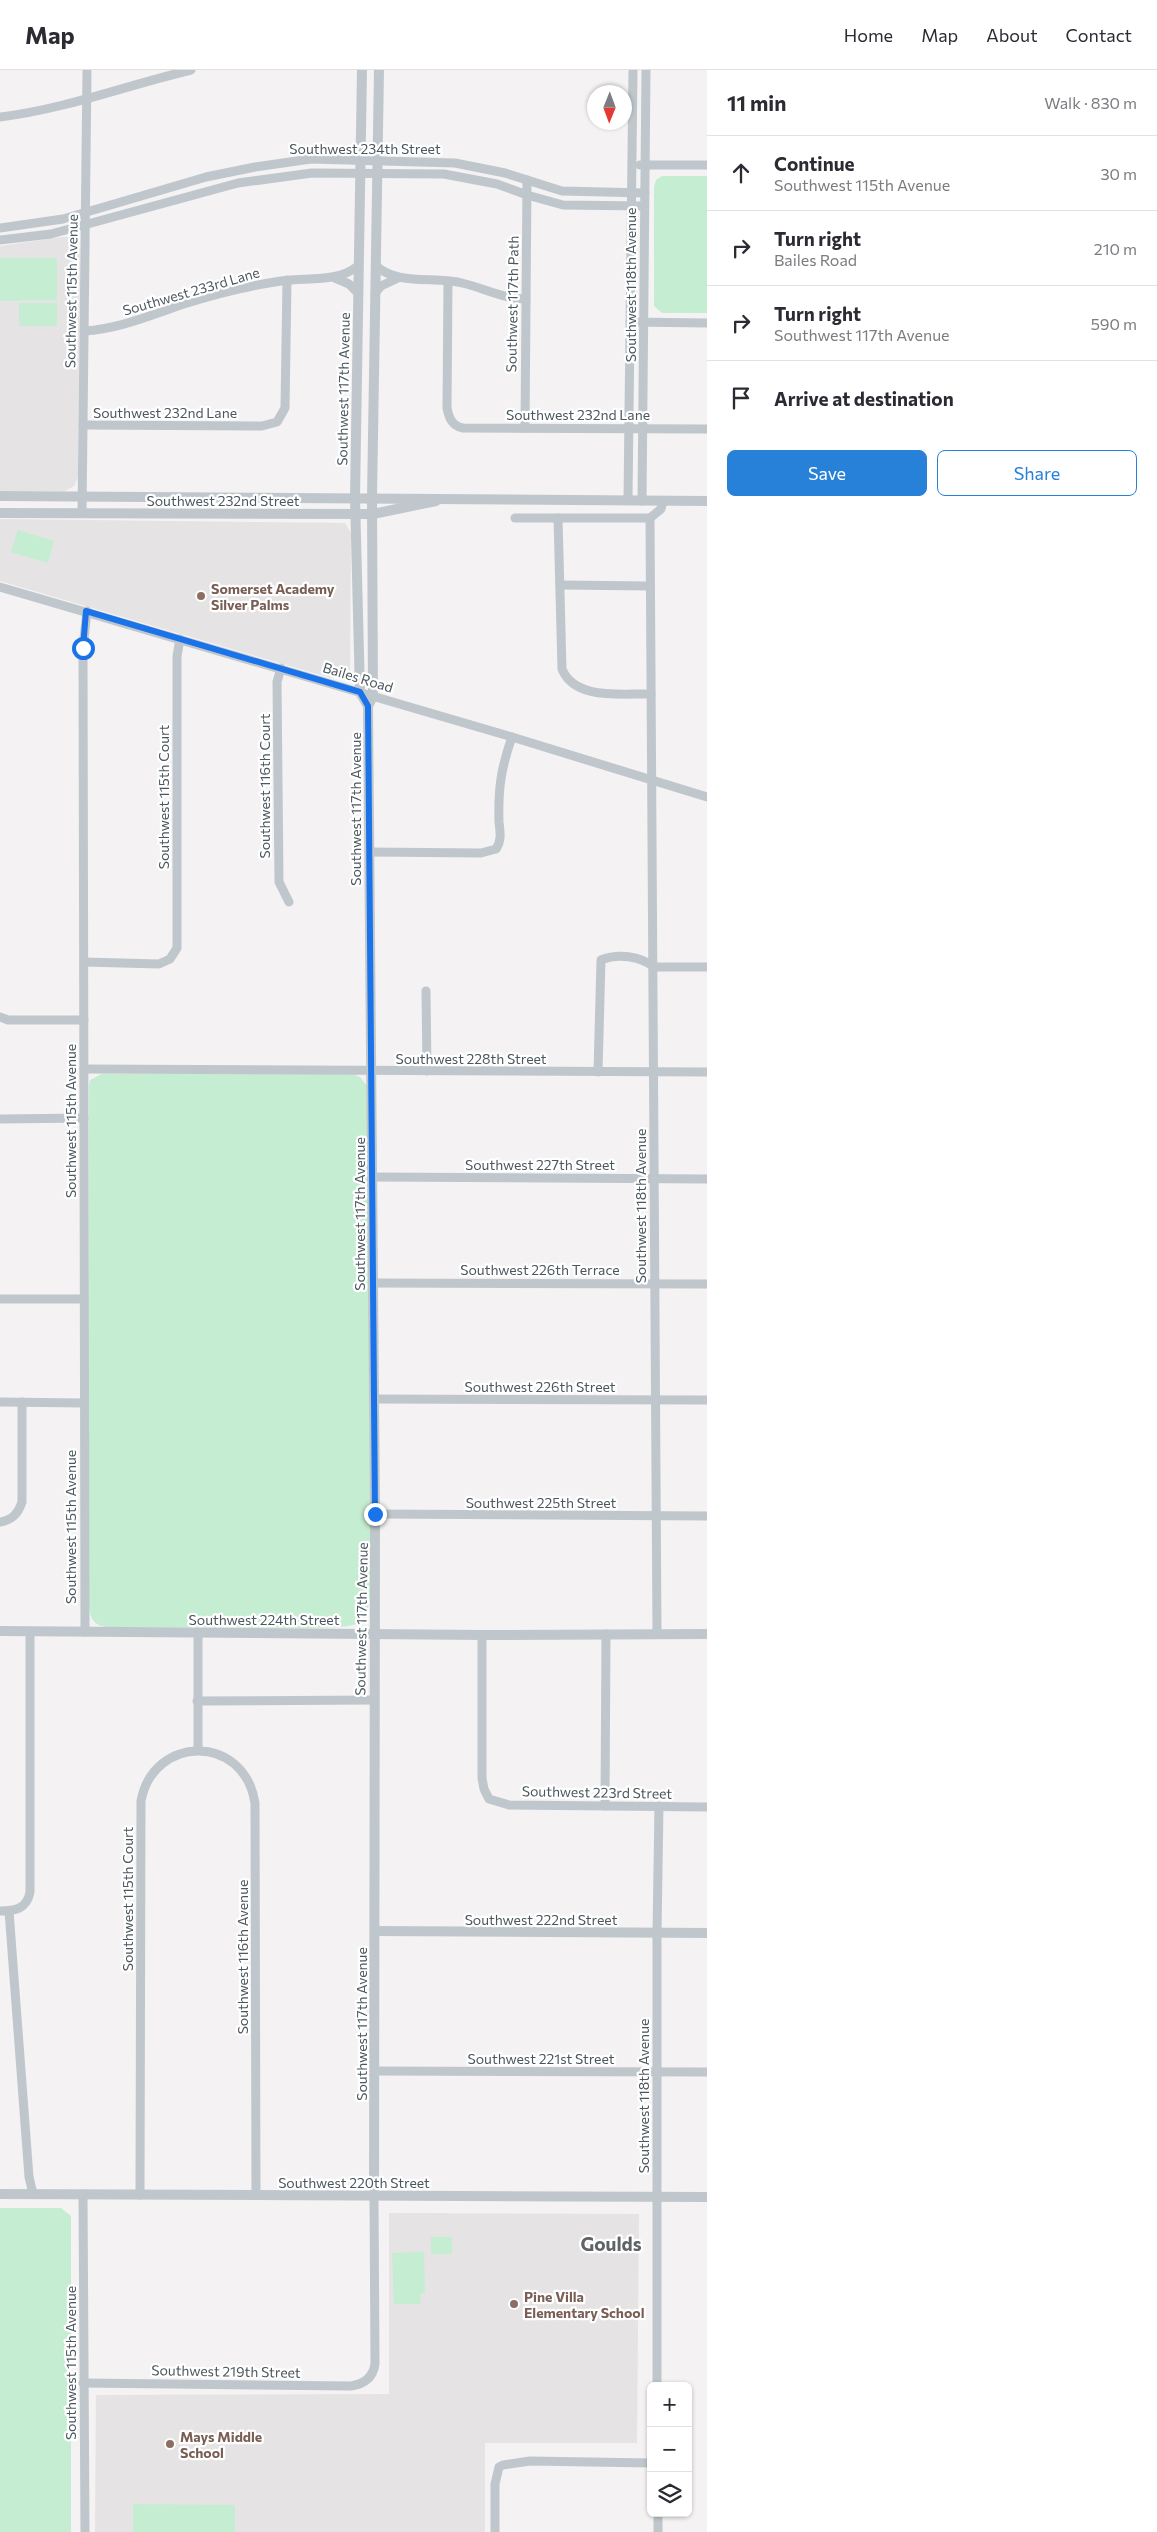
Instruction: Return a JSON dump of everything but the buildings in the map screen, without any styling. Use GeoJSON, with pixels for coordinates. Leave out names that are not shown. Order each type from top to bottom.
{"type":"FeatureCollection","features":[{"type":"Feature","properties":{"kind":"street","name":"Southwest 115th Avenue"},"geometry":{"type":"LineString","coordinates":[[82,513],[87,70]]}},
{"type":"Feature","properties":{"kind":"street"},"geometry":{"type":"LineString","coordinates":[[0,117],[26,114],[87,99],[191,70]]}},
{"type":"Feature","properties":{"kind":"street","name":"Southwest 117th Avenue"},"geometry":{"type":"LineString","coordinates":[[362,70],[359,160],[355,514],[360,692],[368,706],[375,1514],[373,1700],[375,2364],[372,2375],[368,2380]]}},
{"type":"Feature","properties":{"kind":"street"},"geometry":{"type":"LineString","coordinates":[[368,706],[374,696],[372,498],[378,70]]}},
{"type":"Feature","properties":{"kind":"street","name":"Southwest 118th Avenue"},"geometry":{"type":"LineString","coordinates":[[628,500],[633,70]]}},
{"type":"Feature","properties":{"kind":"street","name":"Southwest 118th Avenue"},"geometry":{"type":"LineString","coordinates":[[642,501],[646,70]]}},
{"type":"Feature","properties":{"kind":"street","name":"Southwest 234th Street"},"geometry":{"type":"LineString","coordinates":[[0,228],[45,222],[86,213],[206,176],[302,160],[455,163],[498,171],[562,191],[645,193]]}},
{"type":"Feature","properties":{"kind":"street"},"geometry":{"type":"LineString","coordinates":[[632,165],[707,166]]}},
{"type":"Feature","properties":{"kind":"street","name":"Southwest 234th Street"},"geometry":{"type":"LineString","coordinates":[[0,240],[51,234],[175,198],[238,183],[294,174],[461,176],[497,184],[527,196],[563,204],[644,206]]}},
{"type":"Feature","properties":{"kind":"street","name":"Southwest 117th Path"},"geometry":{"type":"LineString","coordinates":[[525,428],[528,180]]}},
{"type":"Feature","properties":{"kind":"street","name":"Southwest 233rd Lane"},"geometry":{"type":"LineString","coordinates":[[84,331],[118,326],[236,290],[287,280],[335,278],[351,272],[358,266]]}},
{"type":"Feature","properties":{"kind":"street"},"geometry":{"type":"LineString","coordinates":[[376,266],[386,274],[398,278],[463,283],[510,299],[526,300]]}},
{"type":"Feature","properties":{"kind":"street"},"geometry":{"type":"LineString","coordinates":[[335,278],[346,282],[358,293]]}},
{"type":"Feature","properties":{"kind":"street"},"geometry":{"type":"LineString","coordinates":[[375,293],[381,286],[398,278]]}},
{"type":"Feature","properties":{"kind":"street","name":"Southwest 232nd Lane"},"geometry":{"type":"LineString","coordinates":[[83,425],[262,426],[277,422],[285,408],[287,280]]}},
{"type":"Feature","properties":{"kind":"street","name":"Southwest 232nd Lane"},"geometry":{"type":"LineString","coordinates":[[448,281],[447,408],[456,426],[463,428],[707,429]]}},
{"type":"Feature","properties":{"kind":"street"},"geometry":{"type":"LineString","coordinates":[[630,322],[707,323]]}},
{"type":"Feature","properties":{"kind":"street","name":"Southwest 232nd Street"},"geometry":{"type":"LineString","coordinates":[[0,496],[707,501]]}},
{"type":"Feature","properties":{"kind":"street","name":"Southwest 232nd Street"},"geometry":{"type":"LineString","coordinates":[[0,513],[373,514],[426,505],[444,498]]}},
{"type":"Feature","properties":{"kind":"street"},"geometry":{"type":"LineString","coordinates":[[515,518],[650,518],[661,509],[663,501]]}},
{"type":"Feature","properties":{"kind":"street"},"geometry":{"type":"LineString","coordinates":[[558,518],[562,669],[566,679],[590,692],[651,694]]}},
{"type":"Feature","properties":{"kind":"street","name":"Southwest 118th Avenue"},"geometry":{"type":"LineString","coordinates":[[650,518],[657,1634]]}},
{"type":"Feature","properties":{"kind":"street"},"geometry":{"type":"LineString","coordinates":[[560,585],[650,586]]}},
{"type":"Feature","properties":{"kind":"street","name":"Bailes Road"},"geometry":{"type":"LineString","coordinates":[[0,587],[281,668],[707,797]]}},
{"type":"Feature","properties":{"kind":"street","name":"Southwest 115th Avenue"},"geometry":{"type":"LineString","coordinates":[[85,1632],[83,1403],[83,648],[86,611]]}},
{"type":"Feature","properties":{"kind":"street","name":"Southwest 115th Court"},"geometry":{"type":"LineString","coordinates":[[84,962],[158,964],[166,962],[174,954],[178,944],[177,654],[180,640]]}},
{"type":"Feature","properties":{"kind":"street","name":"Southwest 116th Court"},"geometry":{"type":"LineString","coordinates":[[281,668],[277,682],[279,882],[289,902]]}},
{"type":"Feature","properties":{"kind":"street"},"geometry":{"type":"LineString","coordinates":[[369,852],[482,853],[496,849],[500,838],[498,786],[512,737]]}},
{"type":"Feature","properties":{"kind":"street"},"geometry":{"type":"LineString","coordinates":[[598,1072],[599,967],[601,960],[614,957],[641,959],[654,967],[707,967]]}},
{"type":"Feature","properties":{"kind":"street"},"geometry":{"type":"LineString","coordinates":[[426,991],[427,1071]]}},
{"type":"Feature","properties":{"kind":"street"},"geometry":{"type":"LineString","coordinates":[[0,1016],[8,1020],[84,1020]]}},
{"type":"Feature","properties":{"kind":"street","name":"Southwest 228th Street"},"geometry":{"type":"LineString","coordinates":[[84,1069],[707,1072]]}},
{"type":"Feature","properties":{"kind":"street"},"geometry":{"type":"LineString","coordinates":[[0,1119],[84,1118]]}},
{"type":"Feature","properties":{"kind":"street","name":"Southwest 227th Street"},"geometry":{"type":"LineString","coordinates":[[373,1177],[707,1179]]}},
{"type":"Feature","properties":{"kind":"street","name":"Southwest 226th Terrace"},"geometry":{"type":"LineString","coordinates":[[373,1283],[707,1284]]}},
{"type":"Feature","properties":{"kind":"street"},"geometry":{"type":"LineString","coordinates":[[0,1299],[83,1299]]}},
{"type":"Feature","properties":{"kind":"street","name":"Southwest 226th Street"},"geometry":{"type":"LineString","coordinates":[[374,1399],[707,1400]]}},
{"type":"Feature","properties":{"kind":"street"},"geometry":{"type":"LineString","coordinates":[[0,1402],[83,1403]]}},
{"type":"Feature","properties":{"kind":"street"},"geometry":{"type":"LineString","coordinates":[[0,1522],[16,1515],[22,1499],[22,1402]]}},
{"type":"Feature","properties":{"kind":"street","name":"Southwest 225th Street"},"geometry":{"type":"LineString","coordinates":[[375,1514],[707,1516]]}},
{"type":"Feature","properties":{"kind":"street","name":"Southwest 224th Street"},"geometry":{"type":"LineString","coordinates":[[0,1631],[482,1635],[707,1634]]}},
{"type":"Feature","properties":{"kind":"street"},"geometry":{"type":"LineString","coordinates":[[30,1631],[30,1892],[25,1905],[4,1911],[33,2194]]}},
{"type":"Feature","properties":{"kind":"street"},"geometry":{"type":"LineString","coordinates":[[198,1633],[198,1749]]}},
{"type":"Feature","properties":{"kind":"street"},"geometry":{"type":"LineString","coordinates":[[605,1806],[606,1634]]}},
{"type":"Feature","properties":{"kind":"street","name":"Southwest 223rd Street"},"geometry":{"type":"LineString","coordinates":[[482,1635],[482,1778],[484,1789],[489,1799],[509,1805],[707,1807]]}},
{"type":"Feature","properties":{"kind":"street"},"geometry":{"type":"LineString","coordinates":[[197,1701],[373,1700]]}},
{"type":"Feature","properties":{"kind":"street","name":"Southwest 115th Court"},"geometry":{"type":"LineString","coordinates":[[140,2195],[141,1801],[148,1782],[162,1765],[178,1755],[198,1749]]}},
{"type":"Feature","properties":{"kind":"street","name":"Southwest 116th Avenue"},"geometry":{"type":"LineString","coordinates":[[198,1749],[223,1756],[239,1768],[249,1783],[255,1803],[256,2196]]}},
{"type":"Feature","properties":{"kind":"street","name":"Southwest 118th Avenue"},"geometry":{"type":"LineString","coordinates":[[657,2382],[657,1933],[660,1806]]}},
{"type":"Feature","properties":{"kind":"street","name":"Southwest 222nd Street"},"geometry":{"type":"LineString","coordinates":[[375,1931],[707,1933]]}},
{"type":"Feature","properties":{"kind":"street","name":"Southwest 221st Street"},"geometry":{"type":"LineString","coordinates":[[374,2071],[707,2072]]}},
{"type":"Feature","properties":{"kind":"street","name":"Southwest 220th Street"},"geometry":{"type":"LineString","coordinates":[[0,2194],[707,2197]]}},
{"type":"Feature","properties":{"kind":"street","name":"Southwest 115th Avenue"},"geometry":{"type":"LineString","coordinates":[[83,2194],[85,2532]]}},
{"type":"Feature","properties":{"kind":"street","name":"Southwest 219th Street"},"geometry":{"type":"LineString","coordinates":[[84,2383],[351,2386],[368,2380]]}},
{"type":"Feature","properties":{"kind":"street"},"geometry":{"type":"LineString","coordinates":[[494,2532],[494,2484],[499,2467],[519,2462],[647,2463]]}},
{"type":"Feature","properties":{"kind":"street"},"geometry":{"type":"LineString","coordinates":[[658,2517],[658,2532]]}},
{"type":"Feature","properties":{"kind":"shaded area"},"geometry":{"type":"Polygon","coordinates":[[[72,237],[80,247],[78,477],[74,486],[65,491],[0,491],[0,246],[72,237]]]}},
{"type":"Feature","properties":{"kind":"shaded area","name":"Somerset Academy Silver Palms"},"geometry":{"type":"Polygon","coordinates":[[[0,519],[345,523],[351,533],[350,670],[342,673],[341,678],[331,678],[0,581],[0,519]]]}},
{"type":"Feature","properties":{"kind":"shaded area","name":"Pine Villa Elementary School"},"geometry":{"type":"Polygon","coordinates":[[[389,2213],[639,2214],[637,2443],[485,2443],[485,2532],[95,2532],[96,2395],[389,2394],[389,2213]]]}},
{"type":"Feature","properties":{"kind":"green space"},"geometry":{"type":"Polygon","coordinates":[[[662,176],[707,176],[707,313],[662,313],[654,306],[654,187],[656,180],[662,176]]]}},
{"type":"Feature","properties":{"kind":"green space"},"geometry":{"type":"Polygon","coordinates":[[[0,258],[57,258],[57,300],[0,301],[0,258]]]}},
{"type":"Feature","properties":{"kind":"green space"},"geometry":{"type":"Polygon","coordinates":[[[19,303],[57,303],[57,326],[19,326],[19,303]]]}},
{"type":"Feature","properties":{"kind":"green space"},"geometry":{"type":"Polygon","coordinates":[[[18,530],[54,541],[48,563],[11,552],[18,530]]]}},
{"type":"Feature","properties":{"kind":"green space"},"geometry":{"type":"Polygon","coordinates":[[[102,1074],[352,1074],[360,1077],[367,1086],[371,1584],[370,1599],[364,1617],[353,1625],[319,1628],[107,1627],[96,1623],[90,1615],[89,1086],[90,1080],[102,1074]]]}},
{"type":"Feature","properties":{"kind":"green space"},"geometry":{"type":"Polygon","coordinates":[[[0,2208],[61,2208],[71,2216],[71,2532],[0,2532],[0,2208]]]}},
{"type":"Feature","properties":{"kind":"green space"},"geometry":{"type":"Polygon","coordinates":[[[431,2237],[452,2237],[452,2254],[431,2254],[431,2237]]]}},
{"type":"Feature","properties":{"kind":"green space"},"geometry":{"type":"Polygon","coordinates":[[[424,2252],[425,2293],[421,2293],[420,2304],[394,2304],[392,2253],[424,2252]]]}},
{"type":"Feature","properties":{"kind":"green space"},"geometry":{"type":"Polygon","coordinates":[[[133,2504],[235,2505],[235,2532],[133,2532],[133,2504]]]}},
{"type":"Feature","properties":{"kind":"place","name":"Somerset Academy Silver Palms"},"geometry":{"type":"Point","coordinates":[201,596]}},
{"type":"Feature","properties":{"kind":"place","name":"Pine Villa Elementary School"},"geometry":{"type":"Point","coordinates":[514,2304]}},
{"type":"Feature","properties":{"kind":"place","name":"Mays Middle School"},"geometry":{"type":"Point","coordinates":[170,2444]}},
{"type":"Feature","properties":{"kind":"district","name":"Goulds"},"geometry":{"type":"Point","coordinates":[611,2243]}},
{"type":"Feature","properties":{"kind":"route"},"geometry":{"type":"LineString","coordinates":[[83,648],[83,626],[86,611],[360,692],[368,706],[375,1514]]}}]}
